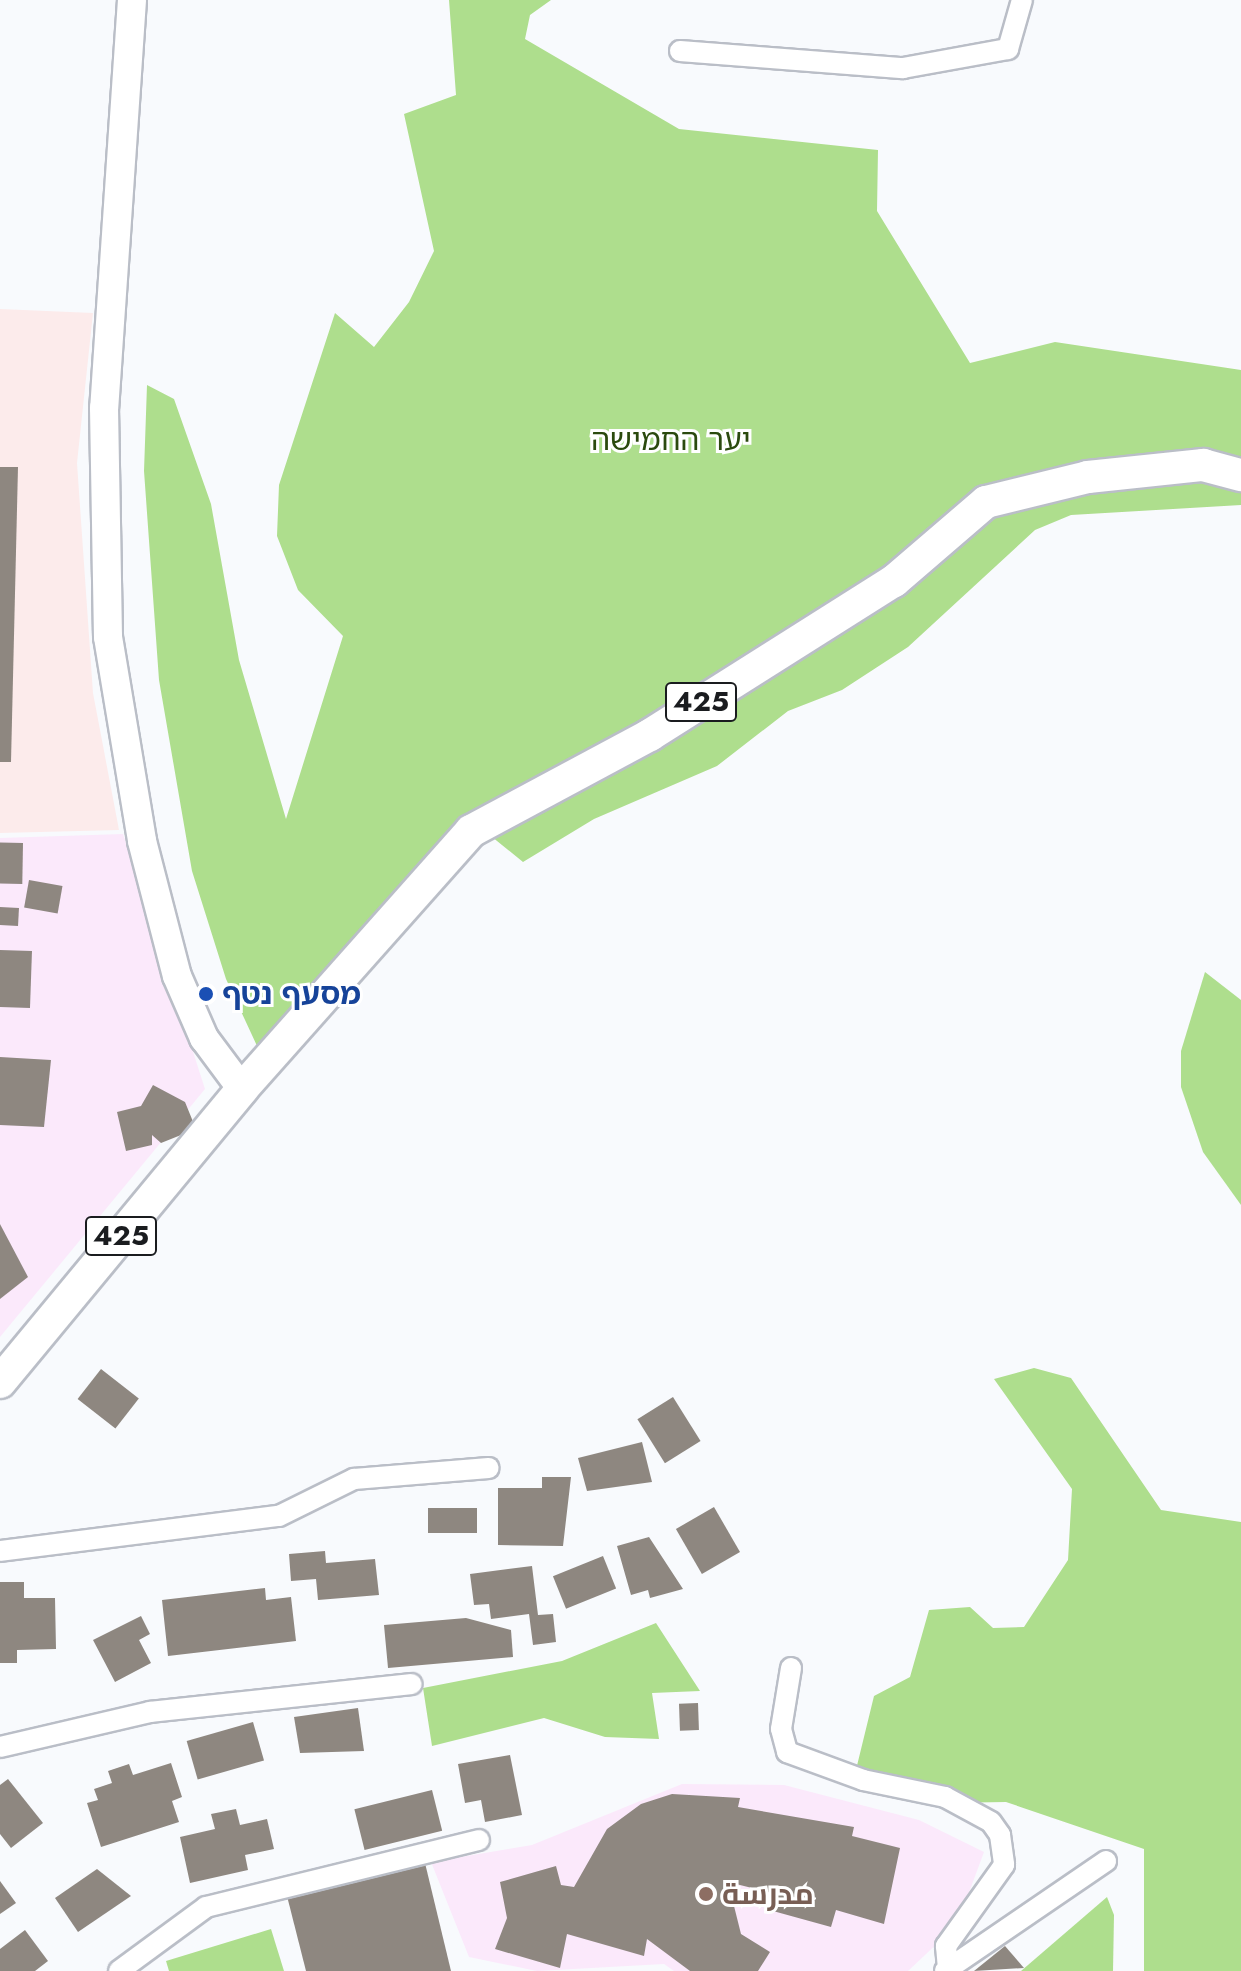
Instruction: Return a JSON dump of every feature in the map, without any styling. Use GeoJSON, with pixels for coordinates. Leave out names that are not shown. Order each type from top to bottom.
{"type":"FeatureCollection","features":[{"type":"Feature","properties":{"kind":"main road"},"geometry":{"type":"LineString","coordinates":[[132,0],[104,408],[108,637],[142,841],[177,976],[204,1038],[242,1089]]}},
{"type":"Feature","properties":{"kind":"main road","name":"425"},"geometry":{"type":"LineString","coordinates":[[0,1382],[242,1089],[471,831],[650,735],[894,581],[986,502],[1102,476],[1203,465],[1241,475]]}},
{"type":"Feature","properties":{"kind":"street"},"geometry":{"type":"LineString","coordinates":[[680,51],[903,68],[1008,49],[1022,0]]}},
{"type":"Feature","properties":{"kind":"street"},"geometry":{"type":"LineString","coordinates":[[0,1551],[279,1516],[354,1479],[489,1468]]}},
{"type":"Feature","properties":{"kind":"street"},"geometry":{"type":"LineString","coordinates":[[791,1668],[781,1729],[787,1752],[806,1764],[945,1797],[991,1822],[1000,1835],[1004,1865],[946,1946],[946,1969]]}},
{"type":"Feature","properties":{"kind":"street"},"geometry":{"type":"LineString","coordinates":[[0,1747],[150,1712],[412,1684]]}},
{"type":"Feature","properties":{"kind":"street"},"geometry":{"type":"LineString","coordinates":[[119,1971],[206,1907],[479,1840]]}},
{"type":"Feature","properties":{"kind":"street"},"geometry":{"type":"LineString","coordinates":[[946,1969],[1106,1861]]}},
{"type":"Feature","properties":{"kind":"shaded area"},"geometry":{"type":"Polygon","coordinates":[[[0,309],[93,313],[77,463],[93,693],[119,830],[0,833],[0,309]]]}},
{"type":"Feature","properties":{"kind":"shaded area"},"geometry":{"type":"Polygon","coordinates":[[[123,834],[205,1089],[0,1337],[0,838],[123,834]]]}},
{"type":"Feature","properties":{"kind":"shaded area","name":"مدرسة"},"geometry":{"type":"Polygon","coordinates":[[[682,1784],[784,1785],[919,1820],[984,1852],[957,1925],[908,1971],[674,1971],[664,1964],[537,1971],[469,1957],[431,1862],[532,1845],[682,1784]]]}},
{"type":"Feature","properties":{"kind":"green space","name":"יער החמישה"},"geometry":{"type":"Polygon","coordinates":[[[449,0],[551,0],[530,15],[525,39],[679,129],[878,150],[877,211],[970,363],[1055,342],[1241,370],[1241,505],[1071,515],[1035,530],[908,647],[842,690],[788,711],[717,766],[594,819],[523,862],[476,824],[258,1048],[226,979],[192,871],[159,680],[144,471],[147,385],[174,399],[211,504],[239,660],[286,819],[343,636],[298,590],[277,536],[279,485],[335,313],[374,347],[409,302],[434,251],[404,114],[456,95],[449,0]]]}},
{"type":"Feature","properties":{"kind":"green space"},"geometry":{"type":"Polygon","coordinates":[[[1205,972],[1241,1000],[1241,1205],[1203,1152],[1181,1087],[1181,1051],[1205,972]]]}},
{"type":"Feature","properties":{"kind":"green space"},"geometry":{"type":"Polygon","coordinates":[[[1034,1368],[1071,1378],[1161,1510],[1241,1522],[1241,1971],[1144,1971],[1144,1849],[1006,1802],[944,1803],[853,1782],[874,1696],[910,1677],[929,1610],[970,1607],[993,1628],[1024,1627],[1068,1560],[1072,1489],[994,1379],[1034,1368]]]}},
{"type":"Feature","properties":{"kind":"green space"},"geometry":{"type":"Polygon","coordinates":[[[656,1623],[700,1691],[652,1693],[659,1739],[605,1737],[544,1718],[432,1746],[423,1688],[562,1661],[656,1623]]]}},
{"type":"Feature","properties":{"kind":"green space"},"geometry":{"type":"Polygon","coordinates":[[[1107,1897],[1114,1915],[1113,1971],[1021,1971],[1107,1897]]]}},
{"type":"Feature","properties":{"kind":"green space"},"geometry":{"type":"Polygon","coordinates":[[[271,1929],[284,1971],[169,1971],[166,1961],[271,1929]]]}},
{"type":"Feature","properties":{"kind":"building"},"geometry":{"type":"Polygon","coordinates":[[[0,467],[18,467],[11,762],[0,762],[0,467]]]}},
{"type":"Feature","properties":{"kind":"building"},"geometry":{"type":"Polygon","coordinates":[[[0,843],[23,843],[22,884],[0,884],[0,843]]]}},
{"type":"Feature","properties":{"kind":"building"},"geometry":{"type":"Polygon","coordinates":[[[29,880],[62,886],[58,913],[24,908],[29,880]]]}},
{"type":"Feature","properties":{"kind":"building"},"geometry":{"type":"Polygon","coordinates":[[[0,907],[19,908],[18,926],[0,925],[0,907]]]}},
{"type":"Feature","properties":{"kind":"building"},"geometry":{"type":"Polygon","coordinates":[[[0,950],[32,951],[30,1008],[0,1007],[0,950]]]}},
{"type":"Feature","properties":{"kind":"building"},"geometry":{"type":"Polygon","coordinates":[[[0,1057],[51,1060],[44,1127],[0,1125],[0,1057]]]}},
{"type":"Feature","properties":{"kind":"building"},"geometry":{"type":"Polygon","coordinates":[[[153,1085],[185,1102],[196,1129],[161,1143],[152,1135],[152,1145],[126,1151],[117,1112],[141,1106],[153,1085]]]}},
{"type":"Feature","properties":{"kind":"building"},"geometry":{"type":"Polygon","coordinates":[[[0,1224],[28,1277],[0,1299],[0,1224]]]}},
{"type":"Feature","properties":{"kind":"building"},"geometry":{"type":"Polygon","coordinates":[[[101,1369],[139,1399],[115,1428],[78,1399],[101,1369]]]}},
{"type":"Feature","properties":{"kind":"building"},"geometry":{"type":"Polygon","coordinates":[[[673,1397],[701,1441],[665,1463],[637,1419],[673,1397]]]}},
{"type":"Feature","properties":{"kind":"building"},"geometry":{"type":"Polygon","coordinates":[[[642,1442],[652,1482],[587,1491],[578,1458],[642,1442]]]}},
{"type":"Feature","properties":{"kind":"building"},"geometry":{"type":"Polygon","coordinates":[[[542,1477],[571,1477],[563,1546],[498,1545],[498,1488],[542,1488],[542,1477]]]}},
{"type":"Feature","properties":{"kind":"building"},"geometry":{"type":"Polygon","coordinates":[[[714,1507],[740,1552],[702,1574],[676,1529],[714,1507]]]}},
{"type":"Feature","properties":{"kind":"building"},"geometry":{"type":"Polygon","coordinates":[[[428,1508],[477,1508],[477,1533],[428,1533],[428,1508]]]}},
{"type":"Feature","properties":{"kind":"building"},"geometry":{"type":"Polygon","coordinates":[[[649,1537],[683,1589],[650,1598],[648,1590],[631,1595],[617,1546],[649,1537]]]}},
{"type":"Feature","properties":{"kind":"building"},"geometry":{"type":"Polygon","coordinates":[[[325,1551],[326,1563],[375,1559],[379,1595],[318,1600],[316,1579],[291,1581],[289,1554],[325,1551]]]}},
{"type":"Feature","properties":{"kind":"building"},"geometry":{"type":"Polygon","coordinates":[[[603,1556],[616,1588],[566,1609],[553,1576],[603,1556]]]}},
{"type":"Feature","properties":{"kind":"building"},"geometry":{"type":"Polygon","coordinates":[[[532,1566],[538,1615],[553,1614],[556,1642],[533,1645],[529,1614],[491,1619],[489,1604],[474,1605],[470,1574],[532,1566]]]}},
{"type":"Feature","properties":{"kind":"building"},"geometry":{"type":"Polygon","coordinates":[[[0,1582],[24,1582],[24,1598],[55,1598],[56,1649],[17,1650],[17,1663],[0,1663],[0,1582]]]}},
{"type":"Feature","properties":{"kind":"building"},"geometry":{"type":"Polygon","coordinates":[[[265,1588],[266,1600],[291,1597],[296,1641],[168,1656],[162,1600],[265,1588]]]}},
{"type":"Feature","properties":{"kind":"building"},"geometry":{"type":"Polygon","coordinates":[[[141,1616],[150,1634],[139,1640],[151,1663],[115,1682],[93,1640],[141,1616]]]}},
{"type":"Feature","properties":{"kind":"building"},"geometry":{"type":"Polygon","coordinates":[[[466,1618],[511,1630],[513,1657],[388,1668],[384,1625],[466,1618]]]}},
{"type":"Feature","properties":{"kind":"building"},"geometry":{"type":"Polygon","coordinates":[[[698,1703],[699,1730],[680,1731],[679,1704],[698,1703]]]}},
{"type":"Feature","properties":{"kind":"building"},"geometry":{"type":"Polygon","coordinates":[[[358,1708],[364,1751],[300,1753],[294,1717],[358,1708]]]}},
{"type":"Feature","properties":{"kind":"building"},"geometry":{"type":"Polygon","coordinates":[[[253,1722],[264,1760],[198,1779],[187,1741],[253,1722]]]}},
{"type":"Feature","properties":{"kind":"building"},"geometry":{"type":"Polygon","coordinates":[[[510,1755],[522,1815],[485,1822],[481,1800],[465,1803],[458,1764],[510,1755]]]}},
{"type":"Feature","properties":{"kind":"building"},"geometry":{"type":"Polygon","coordinates":[[[171,1763],[182,1797],[172,1801],[179,1822],[101,1847],[87,1803],[98,1800],[94,1789],[112,1783],[108,1771],[129,1764],[133,1775],[171,1763]]]}},
{"type":"Feature","properties":{"kind":"building"},"geometry":{"type":"Polygon","coordinates":[[[8,1779],[43,1823],[11,1848],[0,1834],[0,1785],[8,1779]]]}},
{"type":"Feature","properties":{"kind":"building"},"geometry":{"type":"Polygon","coordinates":[[[432,1790],[442,1831],[365,1850],[354,1809],[432,1790]]]}},
{"type":"Feature","properties":{"kind":"building"},"geometry":{"type":"Polygon","coordinates":[[[672,1794],[740,1798],[738,1807],[854,1827],[852,1836],[900,1848],[884,1924],[836,1910],[831,1927],[773,1911],[776,1894],[728,1882],[741,1934],[770,1952],[758,1971],[690,1971],[647,1939],[644,1956],[567,1934],[560,1968],[495,1949],[507,1918],[500,1882],[556,1866],[561,1885],[574,1887],[607,1829],[641,1804],[672,1794]]]}},
{"type":"Feature","properties":{"kind":"building"},"geometry":{"type":"Polygon","coordinates":[[[236,1809],[240,1825],[267,1819],[274,1849],[245,1855],[248,1870],[190,1883],[180,1837],[215,1829],[211,1814],[236,1809]]]}},
{"type":"Feature","properties":{"kind":"building"},"geometry":{"type":"Polygon","coordinates":[[[425,1863],[451,1971],[306,1971],[287,1896],[425,1863]]]}},
{"type":"Feature","properties":{"kind":"building"},"geometry":{"type":"Polygon","coordinates":[[[97,1869],[131,1896],[78,1932],[55,1898],[97,1869]]]}},
{"type":"Feature","properties":{"kind":"building"},"geometry":{"type":"Polygon","coordinates":[[[0,1881],[16,1903],[0,1914],[0,1881]]]}},
{"type":"Feature","properties":{"kind":"building"},"geometry":{"type":"Polygon","coordinates":[[[25,1930],[48,1961],[35,1971],[0,1971],[0,1949],[25,1930]]]}},
{"type":"Feature","properties":{"kind":"building"},"geometry":{"type":"Polygon","coordinates":[[[1005,1946],[1024,1968],[974,1971],[1005,1946]]]}},
{"type":"Feature","properties":{"kind":"place","name":"מסעף נטף"},"geometry":{"type":"Point","coordinates":[206,994]}},
{"type":"Feature","properties":{"kind":"place","name":"مدرسة"},"geometry":{"type":"Point","coordinates":[706,1894]}}]}
